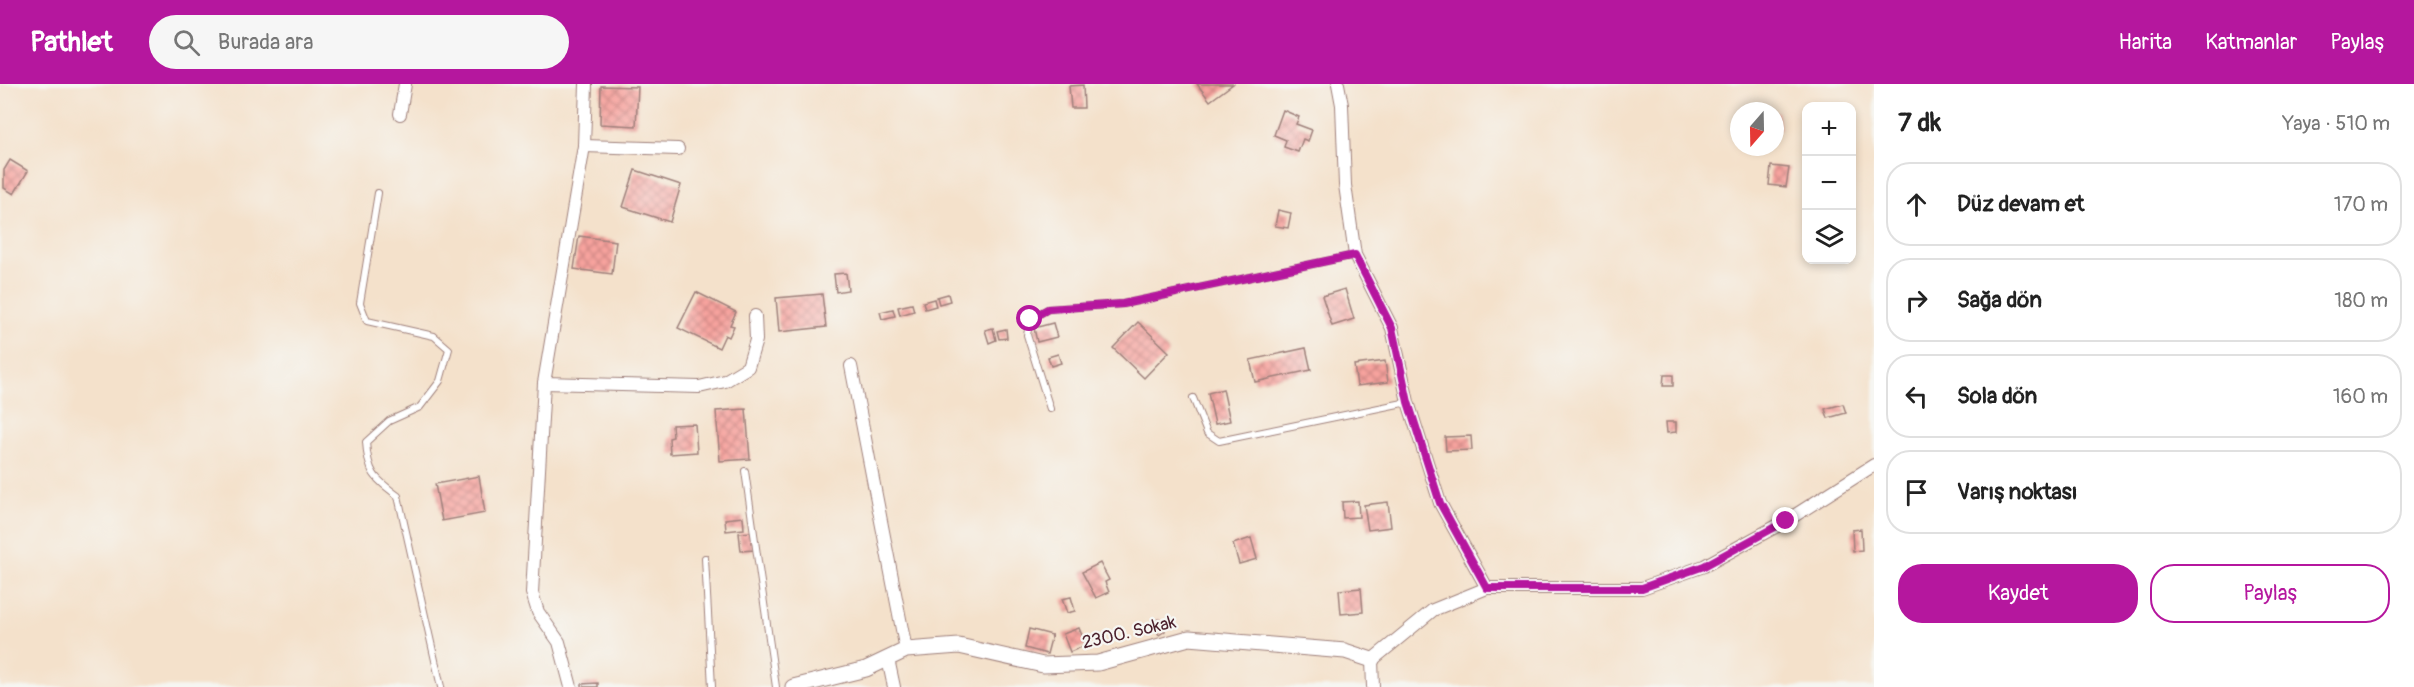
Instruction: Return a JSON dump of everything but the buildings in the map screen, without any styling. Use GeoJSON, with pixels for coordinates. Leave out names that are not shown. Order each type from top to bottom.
{"type":"FeatureCollection","features":[{"type":"Feature","properties":{"kind":"street"},"geometry":{"type":"LineString","coordinates":[[400,114],[405,84]]}},
{"type":"Feature","properties":{"kind":"street"},"geometry":{"type":"LineString","coordinates":[[571,687],[559,642],[538,612],[532,593],[544,383],[584,146],[586,84]]}},
{"type":"Feature","properties":{"kind":"street"},"geometry":{"type":"LineString","coordinates":[[1338,84],[1342,105],[1345,185],[1355,255],[1392,328],[1408,402],[1440,503],[1487,588]]}},
{"type":"Feature","properties":{"kind":"street"},"geometry":{"type":"LineString","coordinates":[[584,146],[678,149]]}},
{"type":"Feature","properties":{"kind":"street"},"geometry":{"type":"LineString","coordinates":[[544,383],[699,387],[725,381],[748,368],[756,340],[755,316]]}},
{"type":"Feature","properties":{"kind":"street"},"geometry":{"type":"LineString","coordinates":[[851,366],[906,650]]}},
{"type":"Feature","properties":{"kind":"street"},"geometry":{"type":"LineString","coordinates":[[1373,687],[1372,660],[1434,609],[1487,588],[1642,588],[1704,566],[1786,521],[1874,465]]}},
{"type":"Feature","properties":{"kind":"street","name":"2300. Sokak"},"geometry":{"type":"LineString","coordinates":[[794,687],[866,669],[906,650],[959,646],[1043,665],[1098,663],[1189,638],[1345,651],[1372,660]]}},
{"type":"Feature","properties":{"kind":"street"},"geometry":{"type":"LineString","coordinates":[[888,658],[894,687]]}},
{"type":"Feature","properties":{"kind":"lane"},"geometry":{"type":"LineString","coordinates":[[378,193],[360,303],[367,321],[434,336],[448,350],[440,381],[420,407],[389,421],[366,442],[367,464],[378,481],[398,496],[441,687]]}},
{"type":"Feature","properties":{"kind":"lane"},"geometry":{"type":"LineString","coordinates":[[1050,408],[1028,334],[1030,319],[1048,309],[1123,304],[1355,255]]}},
{"type":"Feature","properties":{"kind":"lane"},"geometry":{"type":"LineString","coordinates":[[1193,398],[1206,433],[1219,441],[1408,402]]}},
{"type":"Feature","properties":{"kind":"lane"},"geometry":{"type":"LineString","coordinates":[[745,471],[771,665],[776,687]]}},
{"type":"Feature","properties":{"kind":"lane"},"geometry":{"type":"LineString","coordinates":[[705,558],[712,687]]}},
{"type":"Feature","properties":{"kind":"route"},"geometry":{"type":"LineString","coordinates":[[1030,319],[1048,309],[1123,304],[1355,255],[1392,328],[1408,402],[1440,503],[1487,588],[1533,590],[1642,588],[1704,566],[1786,521]]}}]}
